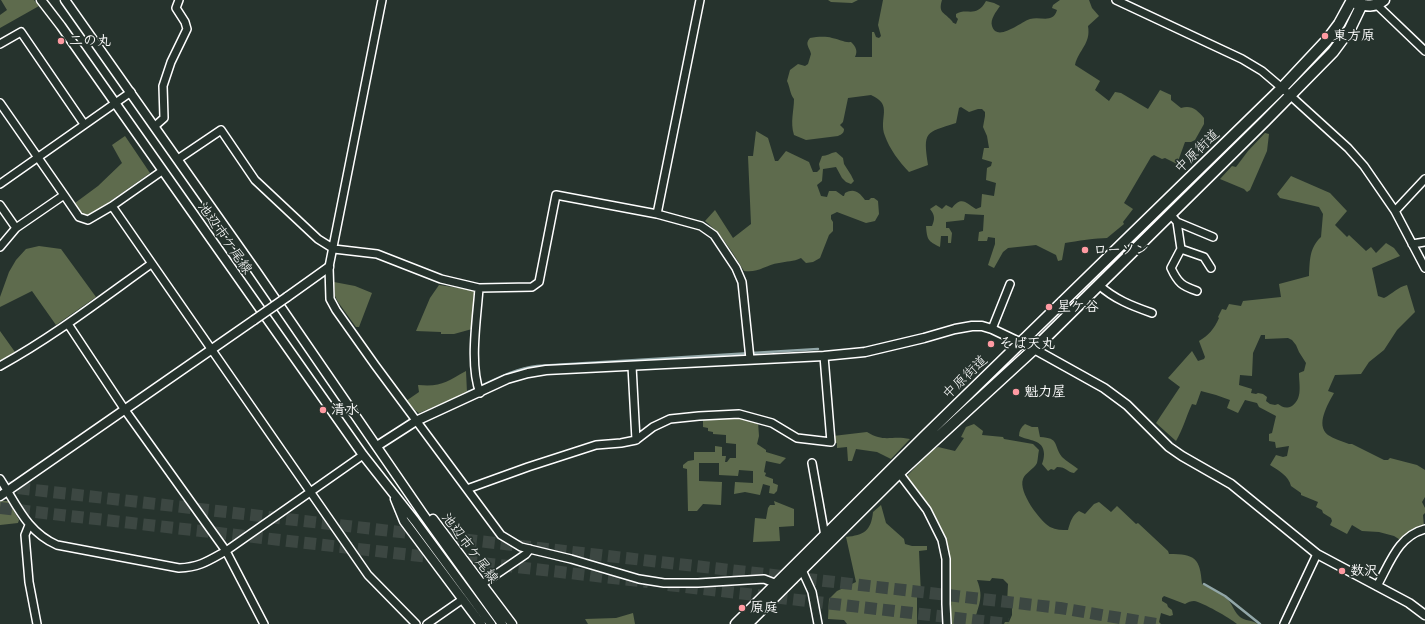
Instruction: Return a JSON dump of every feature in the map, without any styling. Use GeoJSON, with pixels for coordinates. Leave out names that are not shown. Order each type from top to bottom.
{"type":"FeatureCollection","features":[{"type":"Feature","properties":{"kind":"main road","name":"中原街道"},"geometry":{"type":"LineString","coordinates":[[747,624],[826,536],[926,435],[1282,88],[1327,40],[1339,24],[1351,1],[1363,2],[1371,6],[1380,3]]}},
{"type":"Feature","properties":{"kind":"main road","name":"中原街道"},"geometry":{"type":"LineString","coordinates":[[736,624],[779,587],[802,570],[900,473],[1034,349],[1099,285],[1174,218],[1265,121],[1333,52],[1350,30],[1363,2]]}},
{"type":"Feature","properties":{"kind":"street","name":"池辺市ケ尾線"},"geometry":{"type":"LineString","coordinates":[[41,0],[61,26],[363,455],[415,521],[491,624]]}},
{"type":"Feature","properties":{"kind":"street","name":"池辺市ケ尾線"},"geometry":{"type":"LineString","coordinates":[[65,0],[155,126],[406,489],[502,624]]}},
{"type":"Feature","properties":{"kind":"street"},"geometry":{"type":"LineString","coordinates":[[155,126],[164,118],[163,86],[171,62],[187,29],[185,22],[176,8],[179,0]]}},
{"type":"Feature","properties":{"kind":"street"},"geometry":{"type":"LineString","coordinates":[[382,0],[334,249],[329,267],[330,299],[333,305],[416,421],[502,535],[521,547],[638,579],[664,583],[764,580],[779,587]]}},
{"type":"Feature","properties":{"kind":"street"},"geometry":{"type":"LineString","coordinates":[[657,214],[700,0]]}},
{"type":"Feature","properties":{"kind":"street"},"geometry":{"type":"LineString","coordinates":[[1116,0],[1242,59],[1262,71],[1282,88],[1348,148],[1364,166],[1395,211],[1425,268]]}},
{"type":"Feature","properties":{"kind":"street"},"geometry":{"type":"LineString","coordinates":[[1380,3],[1425,51]]}},
{"type":"Feature","properties":{"kind":"street"},"geometry":{"type":"LineString","coordinates":[[0,44],[21,32],[84,124]]}},
{"type":"Feature","properties":{"kind":"street"},"geometry":{"type":"LineString","coordinates":[[0,184],[131,92]]}},
{"type":"Feature","properties":{"kind":"street"},"geometry":{"type":"LineString","coordinates":[[0,103],[79,217],[88,220],[112,206],[162,171]]}},
{"type":"Feature","properties":{"kind":"street"},"geometry":{"type":"LineString","coordinates":[[178,159],[221,130],[256,180],[318,239],[334,249],[377,254],[441,280],[479,288],[532,287],[539,282],[556,196],[657,214],[701,226],[714,235],[736,268],[742,282],[750,359]]}},
{"type":"Feature","properties":{"kind":"street"},"geometry":{"type":"LineString","coordinates":[[1395,211],[1425,179]]}},
{"type":"Feature","properties":{"kind":"street"},"geometry":{"type":"LineString","coordinates":[[0,247],[16,228],[64,195]]}},
{"type":"Feature","properties":{"kind":"street"},"geometry":{"type":"LineString","coordinates":[[0,205],[16,228]]}},
{"type":"Feature","properties":{"kind":"street"},"geometry":{"type":"LineString","coordinates":[[112,206],[368,575],[416,624]]}},
{"type":"Feature","properties":{"kind":"street"},"geometry":{"type":"LineString","coordinates":[[1174,218],[1213,237]]}},
{"type":"Feature","properties":{"kind":"street"},"geometry":{"type":"LineString","coordinates":[[1174,218],[1181,249],[1171,268],[1177,280],[1183,286],[1197,291]]}},
{"type":"Feature","properties":{"kind":"street"},"geometry":{"type":"LineString","coordinates":[[1412,244],[1425,242]]}},
{"type":"Feature","properties":{"kind":"street"},"geometry":{"type":"LineString","coordinates":[[1181,249],[1204,257],[1211,268]]}},
{"type":"Feature","properties":{"kind":"street"},"geometry":{"type":"LineString","coordinates":[[0,366],[17,357],[68,324],[151,264]]}},
{"type":"Feature","properties":{"kind":"street"},"geometry":{"type":"LineString","coordinates":[[0,496],[329,267]]}},
{"type":"Feature","properties":{"kind":"street"},"geometry":{"type":"LineString","coordinates":[[992,329],[1010,284]]}},
{"type":"Feature","properties":{"kind":"street"},"geometry":{"type":"LineString","coordinates":[[1099,285],[1109,294],[1132,306],[1152,313]]}},
{"type":"Feature","properties":{"kind":"street"},"geometry":{"type":"LineString","coordinates":[[479,288],[474,365],[476,382],[480,393]]}},
{"type":"Feature","properties":{"kind":"street"},"geometry":{"type":"LineString","coordinates":[[68,324],[125,410],[226,551],[264,624]]}},
{"type":"Feature","properties":{"kind":"street"},"geometry":{"type":"LineString","coordinates":[[377,446],[416,421],[480,393],[507,379],[528,373],[546,370],[824,356],[865,352],[955,329],[982,326],[1021,342],[1104,388],[1127,405],[1169,447],[1231,484],[1317,554],[1408,603],[1425,616]]}},
{"type":"Feature","properties":{"kind":"street"},"geometry":{"type":"LineString","coordinates":[[467,489],[596,444],[621,443],[636,440],[653,427],[670,419],[739,414],[772,423],[797,438],[831,442],[824,356]]}},
{"type":"Feature","properties":{"kind":"street"},"geometry":{"type":"LineString","coordinates":[[632,366],[636,440]]}},
{"type":"Feature","properties":{"kind":"street"},"geometry":{"type":"LineString","coordinates":[[0,479],[29,525],[48,541],[57,545],[178,568],[202,565],[226,551],[363,455]]}},
{"type":"Feature","properties":{"kind":"street"},"geometry":{"type":"LineString","coordinates":[[812,463],[826,536]]}},
{"type":"Feature","properties":{"kind":"street"},"geometry":{"type":"LineString","coordinates":[[900,473],[927,510],[942,540],[946,559],[946,604],[948,624]]}},
{"type":"Feature","properties":{"kind":"street","name":"池辺市ケ尾線"},"geometry":{"type":"LineString","coordinates":[[406,489],[442,530],[512,624]]}},
{"type":"Feature","properties":{"kind":"street","name":"池辺市ケ尾線"},"geometry":{"type":"LineString","coordinates":[[390,490],[404,521],[481,624]]}},
{"type":"Feature","properties":{"kind":"street"},"geometry":{"type":"LineString","coordinates":[[29,525],[25,534],[29,582],[37,624]]}},
{"type":"Feature","properties":{"kind":"street"},"geometry":{"type":"LineString","coordinates":[[1377,586],[1401,543],[1412,534],[1425,529]]}},
{"type":"Feature","properties":{"kind":"street"},"geometry":{"type":"LineString","coordinates":[[482,584],[526,554],[530,549]]}},
{"type":"Feature","properties":{"kind":"street"},"geometry":{"type":"LineString","coordinates":[[1284,624],[1317,554]]}},
{"type":"Feature","properties":{"kind":"street"},"geometry":{"type":"LineString","coordinates":[[802,570],[812,592],[818,624]]}},
{"type":"Feature","properties":{"kind":"street"},"geometry":{"type":"LineString","coordinates":[[427,624],[463,599]]}},
{"type":"Feature","properties":{"kind":"green space"},"geometry":{"type":"Polygon","coordinates":[[[1,0],[34,0],[39,6],[0,28],[0,15],[7,10],[1,0]]]}},
{"type":"Feature","properties":{"kind":"green space"},"geometry":{"type":"Polygon","coordinates":[[[828,0],[858,0],[852,3],[831,2],[828,0]]]}},
{"type":"Feature","properties":{"kind":"green space"},"geometry":{"type":"Polygon","coordinates":[[[883,0],[942,0],[942,12],[956,24],[958,19],[956,14],[960,12],[979,10],[986,1],[994,3],[1000,6],[993,18],[992,26],[995,31],[1004,32],[1030,19],[1046,19],[1053,17],[1057,10],[1052,8],[1053,5],[1060,0],[1089,0],[1092,8],[1099,16],[1088,26],[1088,37],[1075,65],[1100,81],[1095,90],[1109,101],[1115,92],[1121,93],[1148,109],[1160,90],[1171,95],[1171,100],[1181,108],[1188,107],[1197,111],[1204,118],[1204,124],[1195,140],[1185,142],[1177,164],[1165,158],[1162,159],[1154,155],[1151,157],[1124,203],[1133,209],[1123,222],[1124,224],[1107,238],[1065,243],[1062,260],[1058,261],[1056,255],[1036,245],[1008,248],[1003,252],[994,268],[988,265],[995,244],[995,238],[988,237],[987,241],[978,241],[979,232],[983,231],[984,215],[965,214],[964,220],[946,222],[946,228],[949,228],[952,233],[951,243],[948,243],[948,236],[941,236],[940,247],[929,240],[926,226],[932,226],[934,217],[930,209],[936,205],[942,209],[946,205],[952,208],[962,201],[976,209],[981,207],[982,194],[994,196],[996,183],[986,180],[987,168],[991,166],[992,162],[982,159],[984,148],[989,148],[987,136],[983,127],[985,112],[982,109],[969,112],[961,107],[959,108],[956,123],[938,129],[928,135],[926,139],[926,154],[928,165],[909,172],[895,155],[885,136],[883,129],[884,108],[882,103],[871,95],[848,98],[843,122],[840,125],[844,130],[838,136],[806,140],[794,135],[792,121],[794,99],[787,81],[790,70],[798,64],[805,66],[808,64],[811,54],[807,44],[808,40],[810,38],[829,37],[851,42],[856,49],[855,57],[872,57],[872,32],[874,32],[876,37],[879,38],[881,36],[878,25],[883,0]]]}},
{"type":"Feature","properties":{"kind":"green space"},"geometry":{"type":"Polygon","coordinates":[[[756,131],[768,138],[775,161],[778,161],[786,151],[809,162],[813,172],[817,172],[820,169],[819,164],[822,156],[836,152],[843,158],[844,164],[854,181],[851,184],[846,182],[836,167],[823,169],[822,181],[817,185],[821,196],[827,197],[829,191],[836,191],[844,196],[845,193],[854,191],[861,195],[865,200],[874,198],[878,201],[879,214],[875,221],[866,223],[837,212],[831,215],[833,231],[829,235],[820,258],[813,262],[806,263],[801,258],[774,264],[754,271],[744,271],[722,238],[705,221],[715,210],[733,238],[751,224],[748,156],[753,156],[756,131]]]}},
{"type":"Feature","properties":{"kind":"green space"},"geometry":{"type":"Polygon","coordinates":[[[1265,133],[1269,134],[1267,151],[1250,190],[1247,192],[1244,189],[1220,179],[1232,166],[1236,167],[1248,151],[1265,133]]]}},
{"type":"Feature","properties":{"kind":"green space"},"geometry":{"type":"Polygon","coordinates":[[[125,136],[150,173],[88,217],[82,215],[75,203],[98,186],[122,163],[112,145],[125,136]]]}},
{"type":"Feature","properties":{"kind":"green space"},"geometry":{"type":"Polygon","coordinates":[[[1291,176],[1330,193],[1347,211],[1335,225],[1347,237],[1349,235],[1366,251],[1371,247],[1376,253],[1386,243],[1394,248],[1400,256],[1372,268],[1378,296],[1384,298],[1401,287],[1407,285],[1415,312],[1397,330],[1384,350],[1369,362],[1361,374],[1335,375],[1328,391],[1334,393],[1324,414],[1323,426],[1324,431],[1335,439],[1352,444],[1384,460],[1388,460],[1390,458],[1417,465],[1425,470],[1425,497],[1422,502],[1425,508],[1425,513],[1423,515],[1424,527],[1402,541],[1394,536],[1379,532],[1362,531],[1352,525],[1347,534],[1330,525],[1332,521],[1331,518],[1316,507],[1318,502],[1301,495],[1301,493],[1291,486],[1286,476],[1270,465],[1276,455],[1283,457],[1287,456],[1289,446],[1276,448],[1275,442],[1269,441],[1269,434],[1272,433],[1276,416],[1259,407],[1257,403],[1245,400],[1238,413],[1227,408],[1230,400],[1201,391],[1196,405],[1192,404],[1176,441],[1156,423],[1180,387],[1168,378],[1192,351],[1198,361],[1204,359],[1205,357],[1199,341],[1213,329],[1222,309],[1226,310],[1229,304],[1241,306],[1243,301],[1281,297],[1279,284],[1309,276],[1312,250],[1321,237],[1323,214],[1319,207],[1280,198],[1277,194],[1291,176]],[[1261,335],[1253,353],[1252,376],[1240,375],[1239,385],[1252,389],[1251,393],[1263,394],[1267,397],[1266,401],[1270,404],[1290,407],[1298,399],[1300,391],[1299,373],[1304,371],[1306,363],[1292,340],[1288,338],[1265,339],[1265,335],[1261,335]]]}},
{"type":"Feature","properties":{"kind":"green space"},"geometry":{"type":"Polygon","coordinates":[[[39,246],[61,249],[96,297],[56,325],[32,291],[0,307],[0,297],[9,272],[16,260],[26,249],[39,246]]]}},
{"type":"Feature","properties":{"kind":"green space"},"geometry":{"type":"Polygon","coordinates":[[[334,282],[355,286],[372,293],[359,327],[356,327],[338,302],[335,296],[334,282]]]}},
{"type":"Feature","properties":{"kind":"green space"},"geometry":{"type":"Polygon","coordinates":[[[439,285],[473,290],[476,293],[472,329],[454,334],[416,331],[430,298],[439,285]]]}},
{"type":"Feature","properties":{"kind":"green space"},"geometry":{"type":"Polygon","coordinates":[[[0,331],[15,352],[0,361],[0,331]]]}},
{"type":"Feature","properties":{"kind":"green space"},"geometry":{"type":"Polygon","coordinates":[[[466,371],[467,393],[419,413],[406,401],[419,392],[418,385],[444,383],[466,371]]]}},
{"type":"Feature","properties":{"kind":"green space"},"geometry":{"type":"Polygon","coordinates":[[[717,417],[741,418],[758,422],[759,436],[757,444],[766,450],[766,452],[786,458],[780,464],[766,461],[764,472],[766,473],[765,476],[773,479],[773,483],[778,485],[777,491],[774,494],[769,493],[770,486],[763,484],[760,495],[745,492],[734,494],[735,482],[753,483],[753,471],[739,470],[738,476],[719,475],[719,463],[699,463],[699,481],[722,482],[721,505],[703,504],[697,511],[688,511],[687,469],[683,468],[683,465],[688,461],[694,460],[694,452],[715,452],[715,446],[722,447],[722,456],[726,456],[725,462],[727,462],[730,458],[736,458],[736,444],[726,443],[726,435],[713,434],[713,432],[708,431],[708,428],[703,427],[703,419],[717,417]]]}},
{"type":"Feature","properties":{"kind":"green space"},"geometry":{"type":"Polygon","coordinates":[[[974,424],[983,431],[982,435],[1003,437],[1004,439],[1033,444],[1039,450],[1037,463],[1024,477],[1022,485],[1031,506],[1041,519],[1050,527],[1068,530],[1072,519],[1079,511],[1085,514],[1094,504],[1099,502],[1111,512],[1117,506],[1136,524],[1138,523],[1168,551],[1169,554],[1185,555],[1194,559],[1200,568],[1202,584],[1220,593],[1226,598],[1240,617],[1258,624],[1237,624],[1198,602],[1192,601],[1185,604],[1164,596],[1162,601],[1172,610],[1173,615],[1170,616],[1161,613],[1159,622],[1161,624],[1004,624],[1005,622],[1009,622],[1012,615],[1012,604],[1007,604],[1008,584],[1003,579],[992,578],[990,581],[977,580],[980,592],[980,603],[974,624],[950,624],[948,610],[949,564],[927,506],[906,477],[930,452],[938,447],[955,451],[964,438],[961,437],[966,427],[974,424]]]}},
{"type":"Feature","properties":{"kind":"green space"},"geometry":{"type":"Polygon","coordinates":[[[1025,424],[1032,427],[1038,427],[1040,437],[1051,439],[1055,443],[1062,457],[1078,469],[1074,473],[1060,467],[1048,471],[1042,464],[1044,454],[1041,446],[1035,441],[1019,436],[1020,429],[1025,424]]]}},
{"type":"Feature","properties":{"kind":"green space"},"geometry":{"type":"Polygon","coordinates":[[[867,432],[884,438],[910,439],[891,459],[877,452],[856,449],[852,461],[848,461],[847,447],[837,448],[837,443],[833,443],[833,436],[867,432]]]}},
{"type":"Feature","properties":{"kind":"green space"},"geometry":{"type":"Polygon","coordinates":[[[8,501],[19,520],[18,523],[0,525],[0,502],[8,501]]]}},
{"type":"Feature","properties":{"kind":"green space"},"geometry":{"type":"Polygon","coordinates":[[[774,501],[794,509],[794,526],[779,527],[780,541],[753,542],[755,518],[766,519],[768,508],[770,505],[775,505],[774,501]]]}},
{"type":"Feature","properties":{"kind":"green space"},"geometry":{"type":"Polygon","coordinates":[[[881,505],[886,523],[904,539],[905,544],[912,546],[927,546],[927,550],[919,551],[921,595],[917,595],[917,624],[847,624],[844,620],[828,619],[829,599],[837,591],[856,582],[846,537],[858,535],[866,531],[870,524],[873,512],[881,505]]]}},
{"type":"Feature","properties":{"kind":"green space"},"geometry":{"type":"Polygon","coordinates":[[[633,613],[635,624],[588,624],[585,619],[616,618],[633,613]]]}},
{"type":"Feature","properties":{"kind":"waterway"},"geometry":{"type":"LineString","coordinates":[[468,392],[510,373],[537,366],[818,349]]}},
{"type":"Feature","properties":{"kind":"waterway"},"geometry":{"type":"LineString","coordinates":[[1204,584],[1225,596],[1260,624]]}},
{"type":"Feature","properties":{"kind":"tunnel"},"geometry":{"type":"LineString","coordinates":[[0,486],[1060,608],[1156,624]]}},
{"type":"Feature","properties":{"kind":"tunnel"},"geometry":{"type":"LineString","coordinates":[[0,508],[648,582]]}},
{"type":"Feature","properties":{"kind":"tunnel"},"geometry":{"type":"LineString","coordinates":[[668,585],[1008,624]]}},
{"type":"Feature","properties":{"kind":"place","name":"東方原"},"geometry":{"type":"Point","coordinates":[1325,36]}},
{"type":"Feature","properties":{"kind":"place","name":"二の丸"},"geometry":{"type":"Point","coordinates":[61,41]}},
{"type":"Feature","properties":{"kind":"place","name":"ローソン"},"geometry":{"type":"Point","coordinates":[1085,250]}},
{"type":"Feature","properties":{"kind":"place","name":"星ケ谷"},"geometry":{"type":"Point","coordinates":[1049,307]}},
{"type":"Feature","properties":{"kind":"place","name":"そば天丸"},"geometry":{"type":"Point","coordinates":[991,344]}},
{"type":"Feature","properties":{"kind":"place","name":"魁力屋"},"geometry":{"type":"Point","coordinates":[1016,392]}},
{"type":"Feature","properties":{"kind":"place","name":"清水"},"geometry":{"type":"Point","coordinates":[323,410]}},
{"type":"Feature","properties":{"kind":"place","name":"数沢"},"geometry":{"type":"Point","coordinates":[1342,571]}},
{"type":"Feature","properties":{"kind":"place","name":"原庭"},"geometry":{"type":"Point","coordinates":[742,608]}}]}
